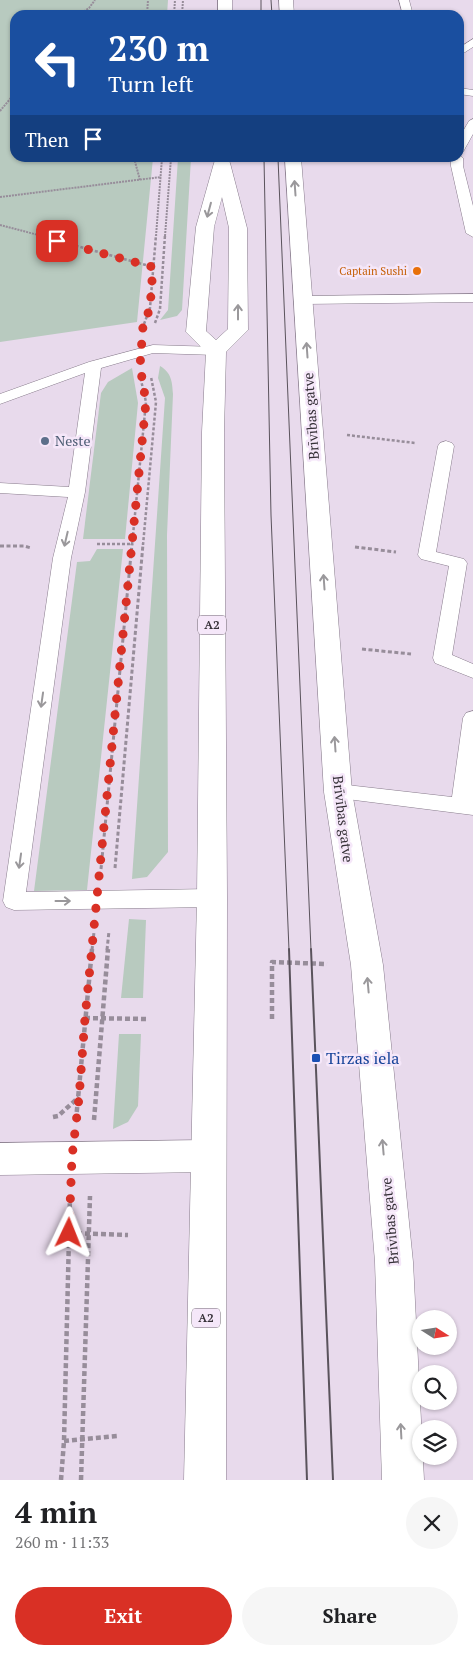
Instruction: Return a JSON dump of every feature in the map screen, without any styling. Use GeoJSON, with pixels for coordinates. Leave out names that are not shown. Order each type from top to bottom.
{"type":"FeatureCollection","features":[{"type":"Feature","properties":{"kind":"main road"},"geometry":{"type":"LineString","coordinates":[[221,162],[205,227],[196,332],[216,351],[238,330],[238,228],[222,162]]}},
{"type":"Feature","properties":{"kind":"main road","name":"Brīvības gatve"},"geometry":{"type":"LineString","coordinates":[[294,162],[338,792],[342,830],[367,965],[394,1262],[403,1480]]}},
{"type":"Feature","properties":{"kind":"main road","name":"A2"},"geometry":{"type":"LineString","coordinates":[[205,1480],[212,898],[213,432],[216,351]]}},
{"type":"Feature","properties":{"kind":"main road"},"geometry":{"type":"LineString","coordinates":[[0,1159],[208,1156]]}},
{"type":"Feature","properties":{"kind":"lane"},"geometry":{"type":"LineString","coordinates":[[464,140],[473,123]]}},
{"type":"Feature","properties":{"kind":"lane"},"geometry":{"type":"LineString","coordinates":[[457,162],[473,233]]}},
{"type":"Feature","properties":{"kind":"lane"},"geometry":{"type":"LineString","coordinates":[[303,300],[473,298]]}},
{"type":"Feature","properties":{"kind":"lane"},"geometry":{"type":"LineString","coordinates":[[0,399],[94,365],[153,349],[216,351]]}},
{"type":"Feature","properties":{"kind":"lane"},"geometry":{"type":"LineString","coordinates":[[94,365],[77,492],[62,558],[14,900],[98,901],[212,898]]}},
{"type":"Feature","properties":{"kind":"lane"},"geometry":{"type":"LineString","coordinates":[[446,446],[427,555],[458,563],[442,658],[473,671]]}},
{"type":"Feature","properties":{"kind":"lane"},"geometry":{"type":"LineString","coordinates":[[0,488],[77,492]]}},
{"type":"Feature","properties":{"kind":"lane"},"geometry":{"type":"LineString","coordinates":[[338,792],[467,806],[473,718]]}},
{"type":"Feature","properties":{"kind":"path"},"geometry":{"type":"LineString","coordinates":[[87,10],[95,0]]}},
{"type":"Feature","properties":{"kind":"path"},"geometry":{"type":"LineString","coordinates":[[0,111],[10,100]]}},
{"type":"Feature","properties":{"kind":"path"},"geometry":{"type":"LineString","coordinates":[[135,162],[140,180]]}},
{"type":"Feature","properties":{"kind":"path"},"geometry":{"type":"LineString","coordinates":[[61,1480],[64,1441],[72,1157],[146,402],[141,378],[141,352],[143,326],[150,308],[162,162]]}},
{"type":"Feature","properties":{"kind":"path"},"geometry":{"type":"LineString","coordinates":[[155,326],[160,309],[171,162]]}},
{"type":"Feature","properties":{"kind":"path"},"geometry":{"type":"LineString","coordinates":[[0,197],[161,177]]}},
{"type":"Feature","properties":{"kind":"path"},"geometry":{"type":"LineString","coordinates":[[0,226],[153,267]]}},
{"type":"Feature","properties":{"kind":"path"},"geometry":{"type":"LineString","coordinates":[[339,434],[446,446]]}},
{"type":"Feature","properties":{"kind":"path"},"geometry":{"type":"LineString","coordinates":[[350,546],[427,555]]}},
{"type":"Feature","properties":{"kind":"path"},"geometry":{"type":"LineString","coordinates":[[354,648],[442,658]]}},
{"type":"Feature","properties":{"kind":"path"},"geometry":{"type":"LineString","coordinates":[[272,1019],[272,962],[367,965]]}},
{"type":"Feature","properties":{"kind":"path"},"geometry":{"type":"LineString","coordinates":[[85,1018],[147,1019]]}},
{"type":"Feature","properties":{"kind":"path"},"geometry":{"type":"LineString","coordinates":[[48,1118],[58,1116],[79,1098]]}},
{"type":"Feature","properties":{"kind":"path"},"geometry":{"type":"LineString","coordinates":[[69,1233],[128,1235]]}},
{"type":"Feature","properties":{"kind":"path"},"geometry":{"type":"LineString","coordinates":[[64,1441],[118,1436]]}},
{"type":"Feature","properties":{"kind":"green space"},"geometry":{"type":"Polygon","coordinates":[[[0,0],[168,0],[167,10],[10,10],[10,162],[153,162],[137,322],[0,342],[0,0]]]}},
{"type":"Feature","properties":{"kind":"green space"},"geometry":{"type":"Polygon","coordinates":[[[178,162],[191,162],[182,310],[177,316],[160,320],[168,310],[178,162]]]}},
{"type":"Feature","properties":{"kind":"green space"},"geometry":{"type":"Polygon","coordinates":[[[160,366],[169,375],[173,394],[167,535],[168,852],[147,877],[132,879],[165,398],[158,378],[160,366]]]}},
{"type":"Feature","properties":{"kind":"green space"},"geometry":{"type":"Polygon","coordinates":[[[132,368],[138,403],[125,539],[83,539],[101,393],[108,382],[132,368]]]}},
{"type":"Feature","properties":{"kind":"green space"},"geometry":{"type":"Polygon","coordinates":[[[97,549],[123,549],[87,890],[34,891],[77,562],[90,561],[97,549]]]}},
{"type":"Feature","properties":{"kind":"green space"},"geometry":{"type":"Polygon","coordinates":[[[129,919],[146,920],[143,998],[121,998],[129,919]]]}},
{"type":"Feature","properties":{"kind":"green space"},"geometry":{"type":"Polygon","coordinates":[[[119,1034],[141,1034],[138,1106],[128,1122],[113,1129],[119,1034]]]}},
{"type":"Feature","properties":{"kind":"tram line"},"geometry":{"type":"LineString","coordinates":[[261,0],[261,10]]}},
{"type":"Feature","properties":{"kind":"tram line"},"geometry":{"type":"LineString","coordinates":[[271,0],[272,10]]}},
{"type":"Feature","properties":{"kind":"tram line"},"geometry":{"type":"LineString","coordinates":[[264,162],[271,515],[289,950]]}},
{"type":"Feature","properties":{"kind":"tram line"},"geometry":{"type":"LineString","coordinates":[[278,162],[311,950]]}},
{"type":"Feature","properties":{"kind":"tram line"},"geometry":{"type":"LineString","coordinates":[[289,949],[307,1480]]}},
{"type":"Feature","properties":{"kind":"tram line"},"geometry":{"type":"LineString","coordinates":[[311,949],[333,1480]]}},
{"type":"Feature","properties":{"kind":"place","name":"Captain Sushi"},"geometry":{"type":"Point","coordinates":[417,271]}},
{"type":"Feature","properties":{"kind":"place","name":"Neste"},"geometry":{"type":"Point","coordinates":[45,441]}},
{"type":"Feature","properties":{"kind":"place","name":"Tirzas iela"},"geometry":{"type":"Point","coordinates":[316,1058]}},
{"type":"Feature","properties":{"kind":"route"},"geometry":{"type":"LineString","coordinates":[[57,241],[153,267],[150,308],[143,326],[140,366],[146,402],[72,1157],[69,1233]]}}]}
